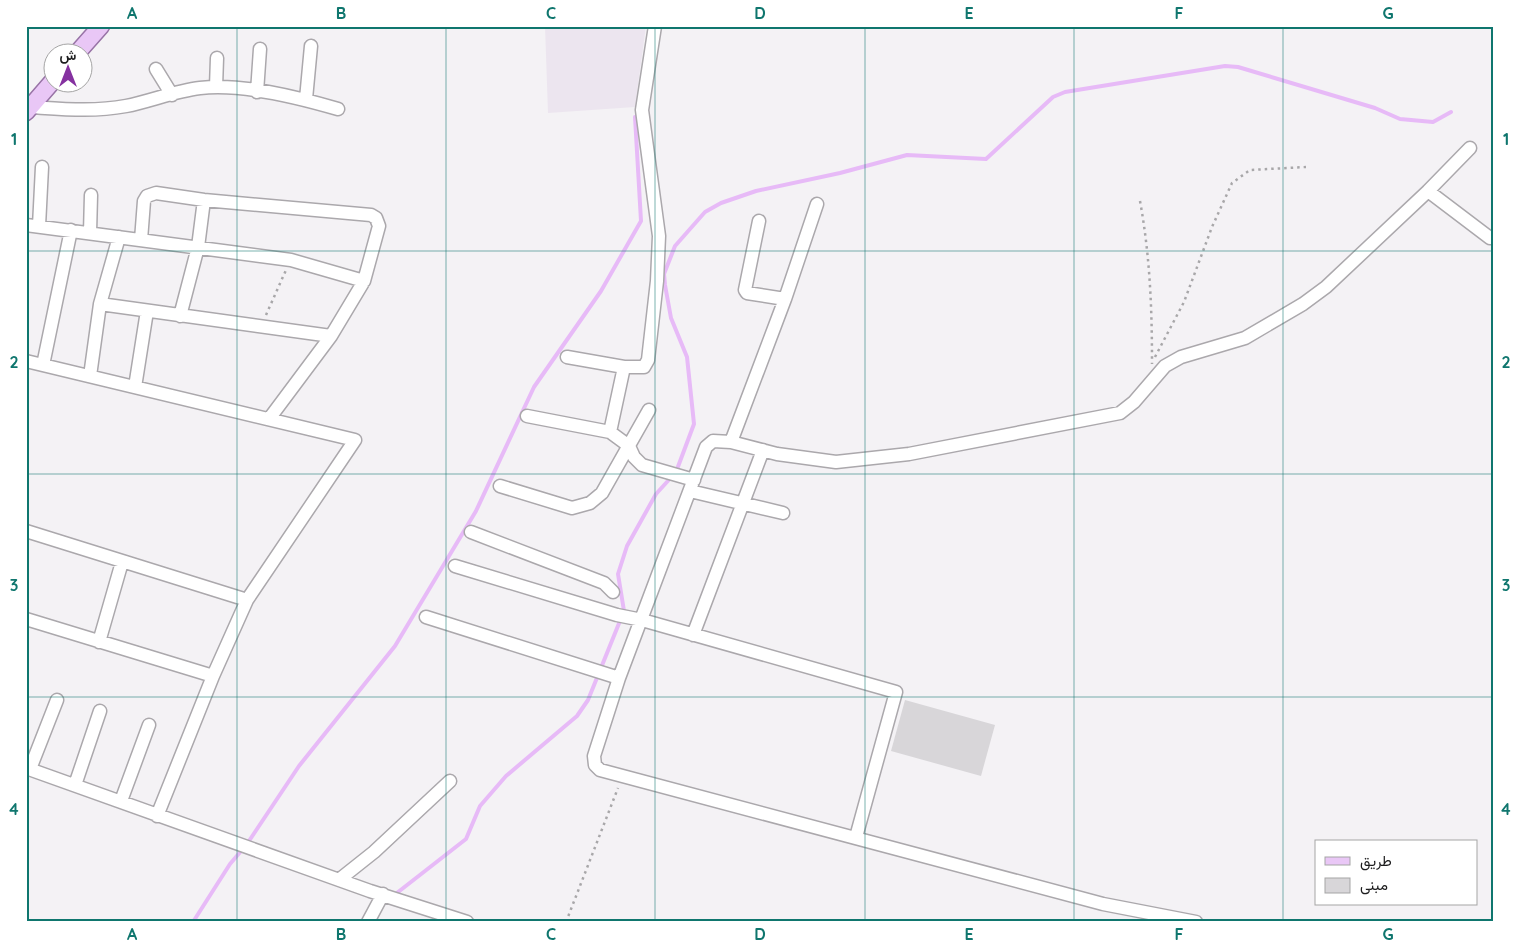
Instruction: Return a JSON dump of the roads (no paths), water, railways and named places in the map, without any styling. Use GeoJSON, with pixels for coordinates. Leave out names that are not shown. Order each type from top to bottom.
{"type":"FeatureCollection","features":[{"type":"Feature","properties":{"kind":"main road"},"geometry":{"type":"LineString","coordinates":[[87,42],[101,26]]}},
{"type":"Feature","properties":{"kind":"main road"},"geometry":{"type":"LineString","coordinates":[[29,109],[43,92]]}},
{"type":"Feature","properties":{"kind":"street"},"geometry":{"type":"LineString","coordinates":[[567,357],[624,367],[644,368],[648,360],[657,281],[659,236],[642,120],[655,26]]}},
{"type":"Feature","properties":{"kind":"street"},"geometry":{"type":"LineString","coordinates":[[306,100],[311,46]]}},
{"type":"Feature","properties":{"kind":"street"},"geometry":{"type":"LineString","coordinates":[[257,92],[260,49]]}},
{"type":"Feature","properties":{"kind":"street"},"geometry":{"type":"LineString","coordinates":[[216,87],[217,58]]}},
{"type":"Feature","properties":{"kind":"street"},"geometry":{"type":"LineString","coordinates":[[156,69],[172,95]]}},
{"type":"Feature","properties":{"kind":"street"},"geometry":{"type":"LineString","coordinates":[[29,109],[85,110],[124,106],[193,89],[216,87],[306,100],[338,109]]}},
{"type":"Feature","properties":{"kind":"street"},"geometry":{"type":"LineString","coordinates":[[1196,922],[1103,904],[600,770],[594,761],[619,678],[709,443],[713,441],[731,442],[763,450],[836,462],[909,454],[1120,413],[1134,402],[1165,366],[1181,357],[1245,338],[1303,304],[1326,287],[1428,191],[1470,148]]}},
{"type":"Feature","properties":{"kind":"street"},"geometry":{"type":"LineString","coordinates":[[42,167],[30,226],[291,260],[364,281]]}},
{"type":"Feature","properties":{"kind":"street"},"geometry":{"type":"LineString","coordinates":[[1428,191],[1490,238]]}},
{"type":"Feature","properties":{"kind":"street"},"geometry":{"type":"LineString","coordinates":[[141,240],[144,202],[151,194],[371,215],[376,218],[379,226],[364,281],[332,336],[269,419]]}},
{"type":"Feature","properties":{"kind":"street"},"geometry":{"type":"LineString","coordinates":[[90,233],[91,195]]}},
{"type":"Feature","properties":{"kind":"street"},"geometry":{"type":"LineString","coordinates":[[180,316],[198,248],[204,200]]}},
{"type":"Feature","properties":{"kind":"street"},"geometry":{"type":"LineString","coordinates":[[731,442],[785,299],[817,204]]}},
{"type":"Feature","properties":{"kind":"street"},"geometry":{"type":"LineString","coordinates":[[759,221],[744,290],[747,293],[785,299]]}},
{"type":"Feature","properties":{"kind":"street"},"geometry":{"type":"LineString","coordinates":[[43,365],[71,230]]}},
{"type":"Feature","properties":{"kind":"street"},"geometry":{"type":"LineString","coordinates":[[90,376],[100,304],[119,237]]}},
{"type":"Feature","properties":{"kind":"street"},"geometry":{"type":"LineString","coordinates":[[100,304],[332,336]]}},
{"type":"Feature","properties":{"kind":"street"},"geometry":{"type":"LineString","coordinates":[[135,387],[147,311]]}},
{"type":"Feature","properties":{"kind":"street"},"geometry":{"type":"LineString","coordinates":[[26,361],[355,440],[247,600],[213,676],[157,816]]}},
{"type":"Feature","properties":{"kind":"street"},"geometry":{"type":"LineString","coordinates":[[610,432],[624,367]]}},
{"type":"Feature","properties":{"kind":"street"},"geometry":{"type":"LineString","coordinates":[[500,486],[572,508],[583,507],[602,493],[649,410]]}},
{"type":"Feature","properties":{"kind":"street"},"geometry":{"type":"LineString","coordinates":[[527,416],[610,432],[629,446],[634,457],[642,465],[743,503],[782,513]]}},
{"type":"Feature","properties":{"kind":"street"},"geometry":{"type":"LineString","coordinates":[[693,634],[763,450]]}},
{"type":"Feature","properties":{"kind":"street"},"geometry":{"type":"LineString","coordinates":[[26,531],[247,600]]}},
{"type":"Feature","properties":{"kind":"street"},"geometry":{"type":"LineString","coordinates":[[471,532],[604,584],[613,592]]}},
{"type":"Feature","properties":{"kind":"street"},"geometry":{"type":"LineString","coordinates":[[99,642],[122,562]]}},
{"type":"Feature","properties":{"kind":"street"},"geometry":{"type":"LineString","coordinates":[[455,566],[617,616],[642,620],[896,692],[856,837]]}},
{"type":"Feature","properties":{"kind":"street"},"geometry":{"type":"LineString","coordinates":[[426,617],[619,678]]}},
{"type":"Feature","properties":{"kind":"street"},"geometry":{"type":"LineString","coordinates":[[26,619],[213,676]]}},
{"type":"Feature","properties":{"kind":"street"},"geometry":{"type":"LineString","coordinates":[[57,700],[28,768],[121,801],[157,816],[467,922]]}},
{"type":"Feature","properties":{"kind":"street"},"geometry":{"type":"LineString","coordinates":[[75,785],[100,711]]}},
{"type":"Feature","properties":{"kind":"street"},"geometry":{"type":"LineString","coordinates":[[121,801],[149,725]]}},
{"type":"Feature","properties":{"kind":"street"},"geometry":{"type":"LineString","coordinates":[[340,879],[374,852],[450,781]]}},
{"type":"Feature","properties":{"kind":"street"},"geometry":{"type":"LineString","coordinates":[[368,922],[383,894]]}},
{"type":"Feature","properties":{"kind":"waterway"},"geometry":{"type":"LineString","coordinates":[[393,896],[466,839],[480,806],[506,776],[577,716],[588,700],[624,611],[618,574],[627,546],[656,494],[676,472],[694,424],[687,357],[671,318],[664,274],[675,246],[705,212],[721,203],[756,191],[840,173],[907,155],[986,159],[1053,97],[1065,92],[1225,66],[1238,67],[1375,108],[1400,119],[1433,122],[1451,112]]}},
{"type":"Feature","properties":{"kind":"waterway"},"geometry":{"type":"LineString","coordinates":[[193,922],[230,864],[247,844],[299,766],[395,646],[476,511],[534,387],[601,291],[641,221],[635,117]]}}]}
